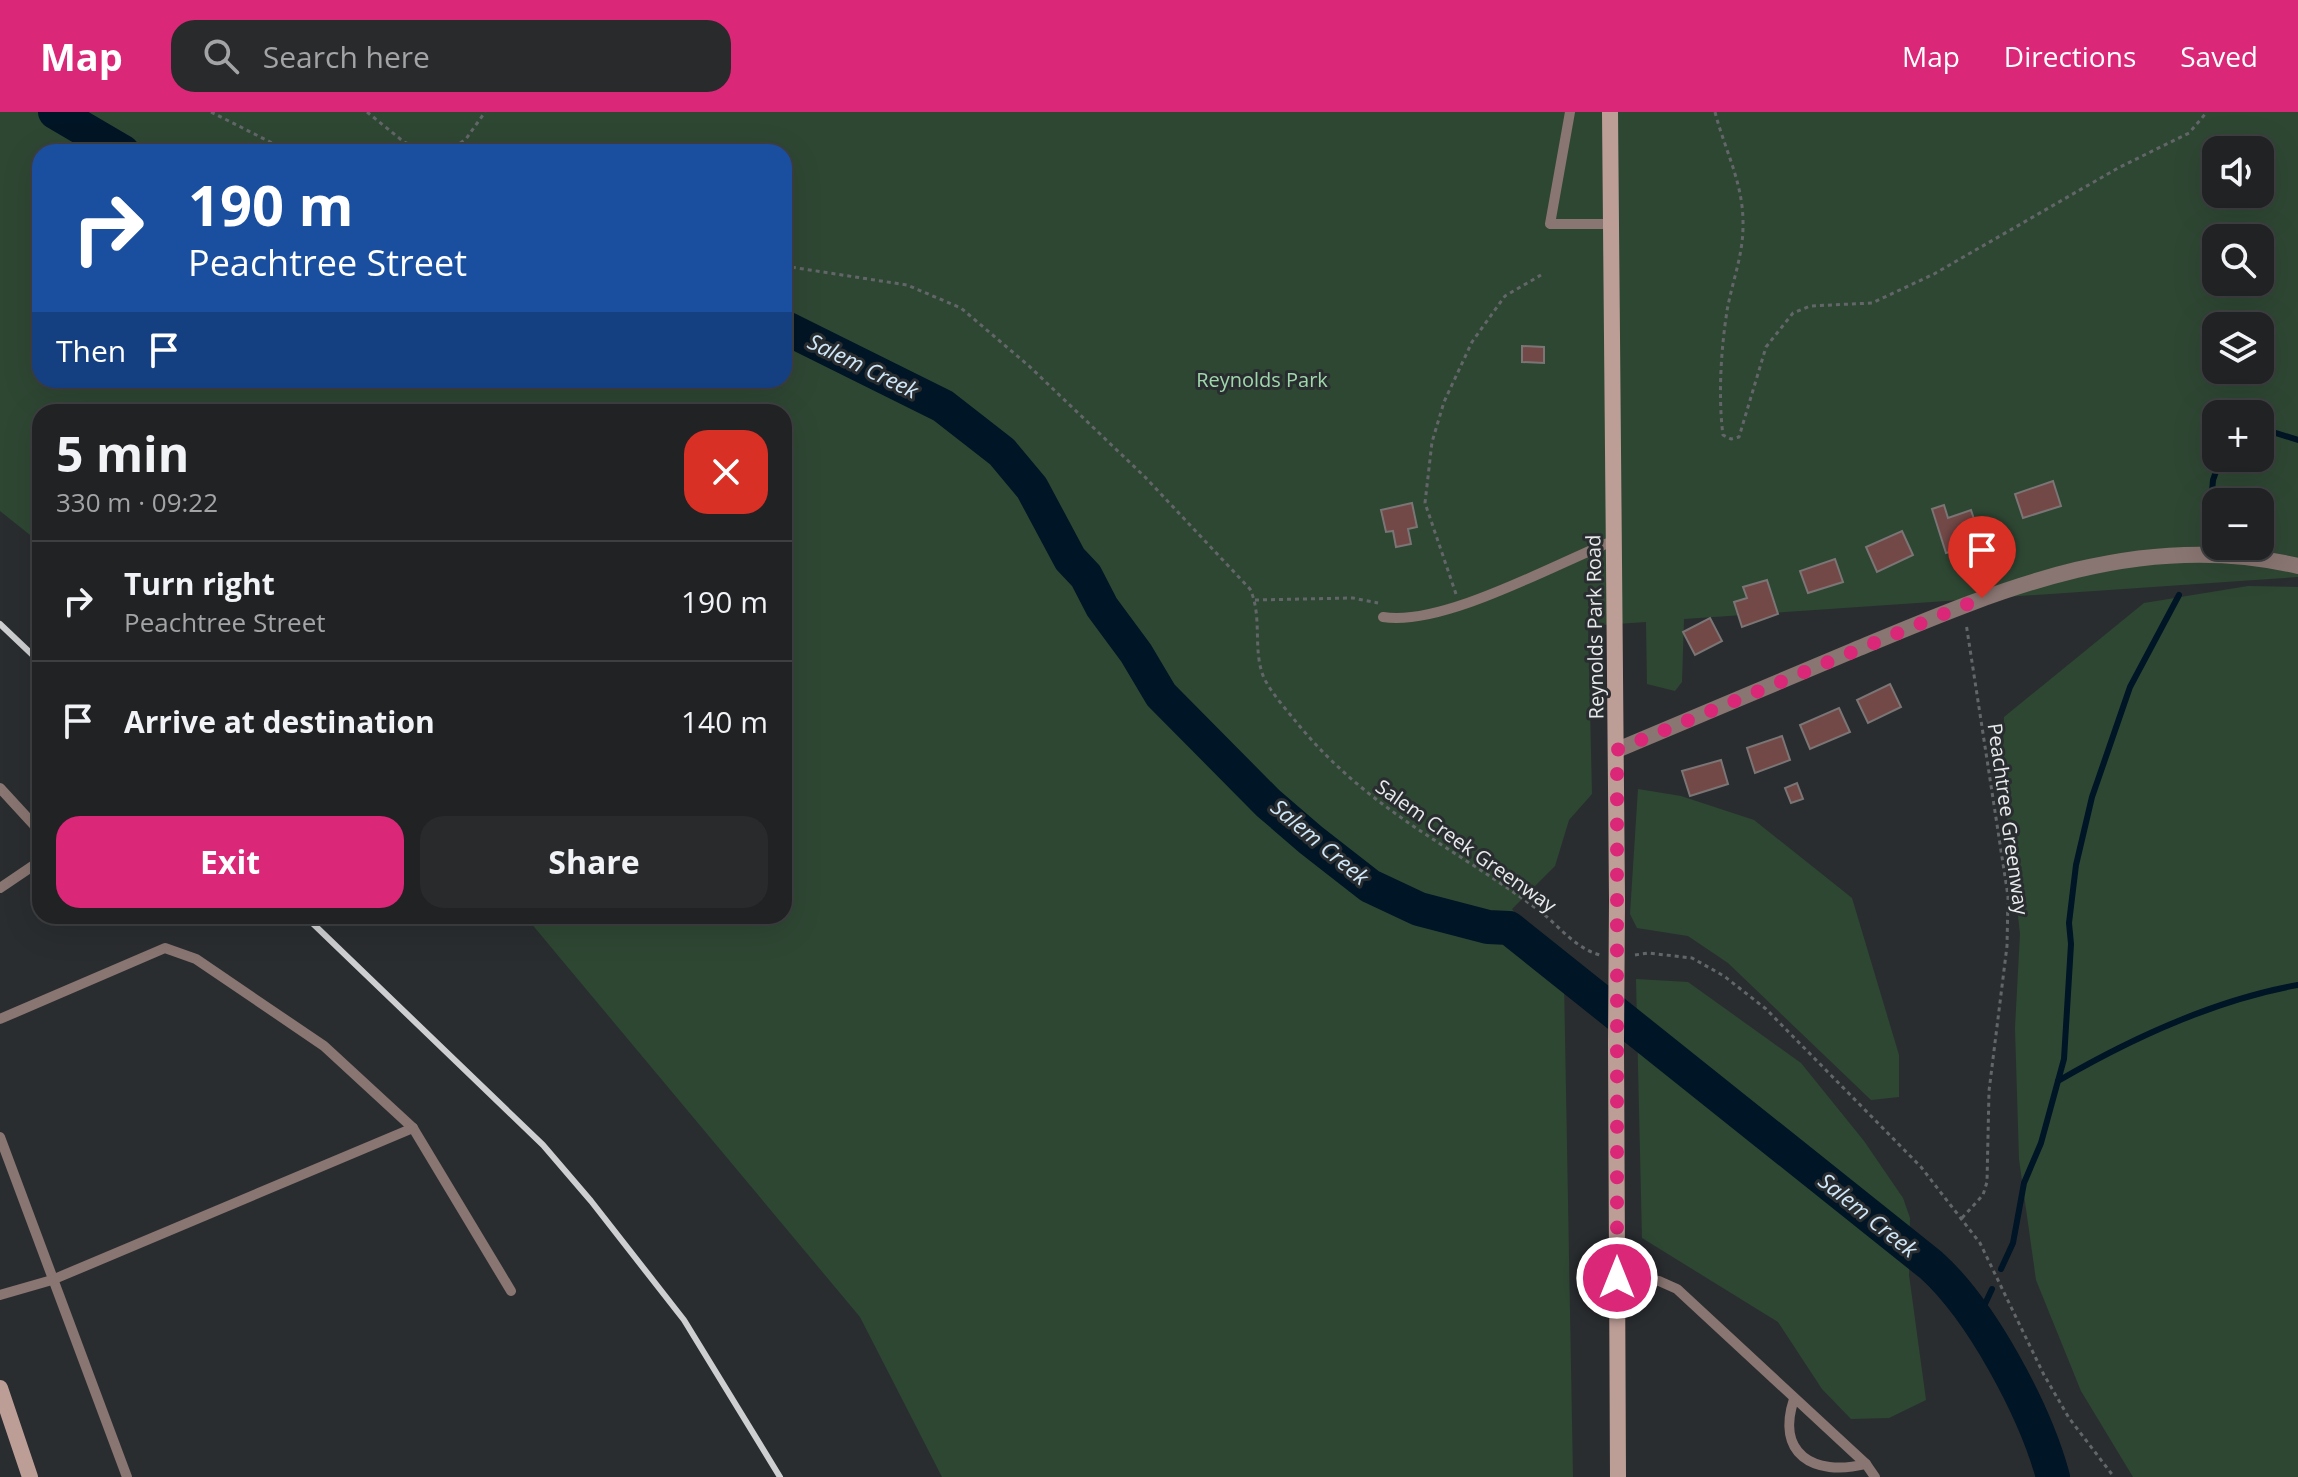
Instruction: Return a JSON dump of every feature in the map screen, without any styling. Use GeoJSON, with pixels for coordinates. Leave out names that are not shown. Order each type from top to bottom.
{"type":"FeatureCollection","features":[{"type":"Feature","properties":{"kind":"main road","name":"Reynolds Park Road"},"geometry":{"type":"LineString","coordinates":[[1610,112],[1617,750],[1618,1477]]}},
{"type":"Feature","properties":{"kind":"main road"},"geometry":{"type":"LineString","coordinates":[[0,1388],[30,1477]]}},
{"type":"Feature","properties":{"kind":"street"},"geometry":{"type":"LineString","coordinates":[[1617,750],[2023,582],[2115,561],[2204,556],[2298,566]]}},
{"type":"Feature","properties":{"kind":"lane"},"geometry":{"type":"LineString","coordinates":[[1570,112],[1550,224],[1611,224]]}},
{"type":"Feature","properties":{"kind":"lane"},"geometry":{"type":"LineString","coordinates":[[1383,617],[1411,619],[1459,605],[1613,541]]}},
{"type":"Feature","properties":{"kind":"lane"},"geometry":{"type":"LineString","coordinates":[[0,788],[32,823]]}},
{"type":"Feature","properties":{"kind":"lane"},"geometry":{"type":"LineString","coordinates":[[0,888],[32,866]]}},
{"type":"Feature","properties":{"kind":"lane"},"geometry":{"type":"LineString","coordinates":[[0,1019],[165,948],[196,959],[324,1046],[413,1128],[511,1291]]}},
{"type":"Feature","properties":{"kind":"lane"},"geometry":{"type":"LineString","coordinates":[[0,1295],[52,1280],[413,1128]]}},
{"type":"Feature","properties":{"kind":"lane"},"geometry":{"type":"LineString","coordinates":[[0,1137],[127,1477]]}},
{"type":"Feature","properties":{"kind":"lane"},"geometry":{"type":"LineString","coordinates":[[1617,1278],[1659,1281],[1677,1289],[1866,1464],[1875,1477]]}},
{"type":"Feature","properties":{"kind":"lane"},"geometry":{"type":"LineString","coordinates":[[1794,1399],[1787,1428],[1793,1456],[1801,1467],[1834,1475],[1852,1473],[1866,1464]]}},
{"type":"Feature","properties":{"kind":"path"},"geometry":{"type":"LineString","coordinates":[[211,112],[274,144]]}},
{"type":"Feature","properties":{"kind":"path"},"geometry":{"type":"LineString","coordinates":[[367,112],[409,144]]}},
{"type":"Feature","properties":{"kind":"path"},"geometry":{"type":"LineString","coordinates":[[459,144],[466,139],[485,112]]}},
{"type":"Feature","properties":{"kind":"path"},"geometry":{"type":"LineString","coordinates":[[1715,112],[1733,162],[1743,224],[1741,251],[1727,310],[1724,353],[1721,421],[1723,435],[1731,439],[1739,437],[1766,347],[1793,313],[1810,306],[1872,303],[1934,274],[2118,168],[2189,133],[2207,112]]}},
{"type":"Feature","properties":{"kind":"path"},"geometry":{"type":"LineString","coordinates":[[792,267],[907,285],[961,308],[1029,366],[1145,477],[1250,589],[1255,600],[1376,600],[1383,617]]}},
{"type":"Feature","properties":{"kind":"path"},"geometry":{"type":"LineString","coordinates":[[1459,605],[1425,503],[1432,442],[1444,402],[1472,342],[1505,296],[1541,275]]}},
{"type":"Feature","properties":{"kind":"path","name":"Salem Creek Greenway"},"geometry":{"type":"LineString","coordinates":[[1255,600],[1259,658],[1264,678],[1307,735],[1351,780],[1396,817],[1542,913],[1567,937],[1596,954],[1607,955]]}},
{"type":"Feature","properties":{"kind":"path","name":"Peachtree Greenway"},"geometry":{"type":"LineString","coordinates":[[1961,607],[1971,640],[2009,920],[1989,1091],[1987,1182],[1983,1195],[1962,1218]]}},
{"type":"Feature","properties":{"kind":"path"},"geometry":{"type":"LineString","coordinates":[[1629,956],[1648,953],[1692,958],[1735,984],[1766,1009],[1861,1102],[1980,1243],[2025,1341],[2069,1418],[2114,1477]]}},
{"type":"Feature","properties":{"kind":"green space","name":"Reynolds Park"},"geometry":{"type":"Polygon","coordinates":[[[0,112],[2298,112],[2298,577],[1684,619],[1682,682],[1675,691],[1647,684],[1646,622],[1588,626],[1592,794],[1569,820],[1555,866],[1512,909],[1564,981],[1573,1477],[942,1477],[860,1317],[532,924],[792,924],[792,404],[32,404],[32,537],[0,511],[0,112]]]}},
{"type":"Feature","properties":{"kind":"green space"},"geometry":{"type":"Polygon","coordinates":[[[2248,586],[2298,587],[2298,1477],[2133,1477],[2081,1391],[2036,1280],[2019,1159],[2015,1028],[2020,934],[2002,770],[2004,717],[2144,603],[2248,586]]]}},
{"type":"Feature","properties":{"kind":"green space"},"geometry":{"type":"Polygon","coordinates":[[[1638,789],[1681,796],[1754,820],[1852,898],[1899,1055],[1899,1097],[1871,1100],[1728,963],[1688,936],[1637,928],[1630,914],[1638,789]]]}},
{"type":"Feature","properties":{"kind":"green space"},"geometry":{"type":"Polygon","coordinates":[[[1636,979],[1688,982],[1801,1063],[1864,1141],[1903,1198],[1910,1218],[1909,1275],[1926,1400],[1889,1418],[1851,1419],[1822,1389],[1778,1322],[1642,1238],[1636,979]]]}},
{"type":"Feature","properties":{"kind":"building"},"geometry":{"type":"Polygon","coordinates":[[[1522,346],[1544,347],[1544,363],[1522,362],[1522,346]]]}},
{"type":"Feature","properties":{"kind":"building"},"geometry":{"type":"Polygon","coordinates":[[[2053,481],[2061,506],[2023,518],[2015,494],[2053,481]]]}},
{"type":"Feature","properties":{"kind":"building"},"geometry":{"type":"Polygon","coordinates":[[[1412,503],[1417,527],[1408,529],[1411,544],[1396,547],[1393,531],[1386,532],[1381,510],[1412,503]]]}},
{"type":"Feature","properties":{"kind":"building"},"geometry":{"type":"Polygon","coordinates":[[[1944,505],[1948,518],[1971,510],[1979,534],[1961,540],[1963,548],[1946,553],[1932,509],[1944,505]]]}},
{"type":"Feature","properties":{"kind":"building"},"geometry":{"type":"Polygon","coordinates":[[[1902,531],[1913,555],[1877,572],[1866,547],[1902,531]]]}},
{"type":"Feature","properties":{"kind":"building"},"geometry":{"type":"Polygon","coordinates":[[[1835,559],[1843,582],[1808,593],[1800,571],[1835,559]]]}},
{"type":"Feature","properties":{"kind":"building"},"geometry":{"type":"Polygon","coordinates":[[[1767,580],[1778,614],[1742,627],[1734,602],[1747,598],[1743,587],[1767,580]]]}},
{"type":"Feature","properties":{"kind":"building"},"geometry":{"type":"Polygon","coordinates":[[[1710,618],[1722,641],[1695,655],[1683,632],[1710,618]]]}},
{"type":"Feature","properties":{"kind":"building"},"geometry":{"type":"Polygon","coordinates":[[[1890,684],[1901,707],[1868,723],[1857,700],[1890,684]]]}},
{"type":"Feature","properties":{"kind":"building"},"geometry":{"type":"Polygon","coordinates":[[[1839,708],[1850,732],[1810,749],[1800,725],[1839,708]]]}},
{"type":"Feature","properties":{"kind":"building"},"geometry":{"type":"Polygon","coordinates":[[[1782,736],[1790,760],[1755,773],[1747,748],[1782,736]]]}},
{"type":"Feature","properties":{"kind":"building"},"geometry":{"type":"Polygon","coordinates":[[[1721,760],[1728,784],[1690,796],[1682,771],[1721,760]]]}},
{"type":"Feature","properties":{"kind":"building"},"geometry":{"type":"Polygon","coordinates":[[[1797,783],[1803,799],[1791,803],[1785,788],[1797,783]]]}},
{"type":"Feature","properties":{"kind":"waterway","name":"Salem Creek"},"geometry":{"type":"LineString","coordinates":[[55,112],[109,144]]}},
{"type":"Feature","properties":{"kind":"waterway","name":"Salem Creek"},"geometry":{"type":"LineString","coordinates":[[792,331],[943,406],[1002,452],[1032,488],[1070,559],[1086,576],[1102,607],[1136,653],[1161,695],[1268,803],[1311,840],[1370,886],[1419,909],[1488,927],[1509,928],[1931,1265],[1969,1308],[2004,1364],[2034,1422],[2053,1477]]}},
{"type":"Feature","properties":{"kind":"waterway"},"geometry":{"type":"LineString","coordinates":[[2274,432],[2298,440]]}},
{"type":"Feature","properties":{"kind":"waterway"},"geometry":{"type":"LineString","coordinates":[[2212,488],[2216,472]]}},
{"type":"Feature","properties":{"kind":"waterway"},"geometry":{"type":"LineString","coordinates":[[2001,1269],[2013,1243],[2024,1183],[2041,1143],[2064,1059],[2071,944],[2069,923],[2076,865],[2092,797],[2130,687],[2179,595]]}},
{"type":"Feature","properties":{"kind":"waterway"},"geometry":{"type":"LineString","coordinates":[[2058,1081],[2174,1022],[2235,1000],[2298,985]]}},
{"type":"Feature","properties":{"kind":"waterway"},"geometry":{"type":"LineString","coordinates":[[1978,1319],[1992,1289]]}},
{"type":"Feature","properties":{"kind":"railway"},"geometry":{"type":"LineString","coordinates":[[0,624],[32,654]]}},
{"type":"Feature","properties":{"kind":"railway"},"geometry":{"type":"LineString","coordinates":[[313,924],[543,1145],[591,1201],[684,1320],[780,1477]]}},
{"type":"Feature","properties":{"kind":"route"},"geometry":{"type":"LineString","coordinates":[[1617,1278],[1617,750],[1982,598]]}}]}
